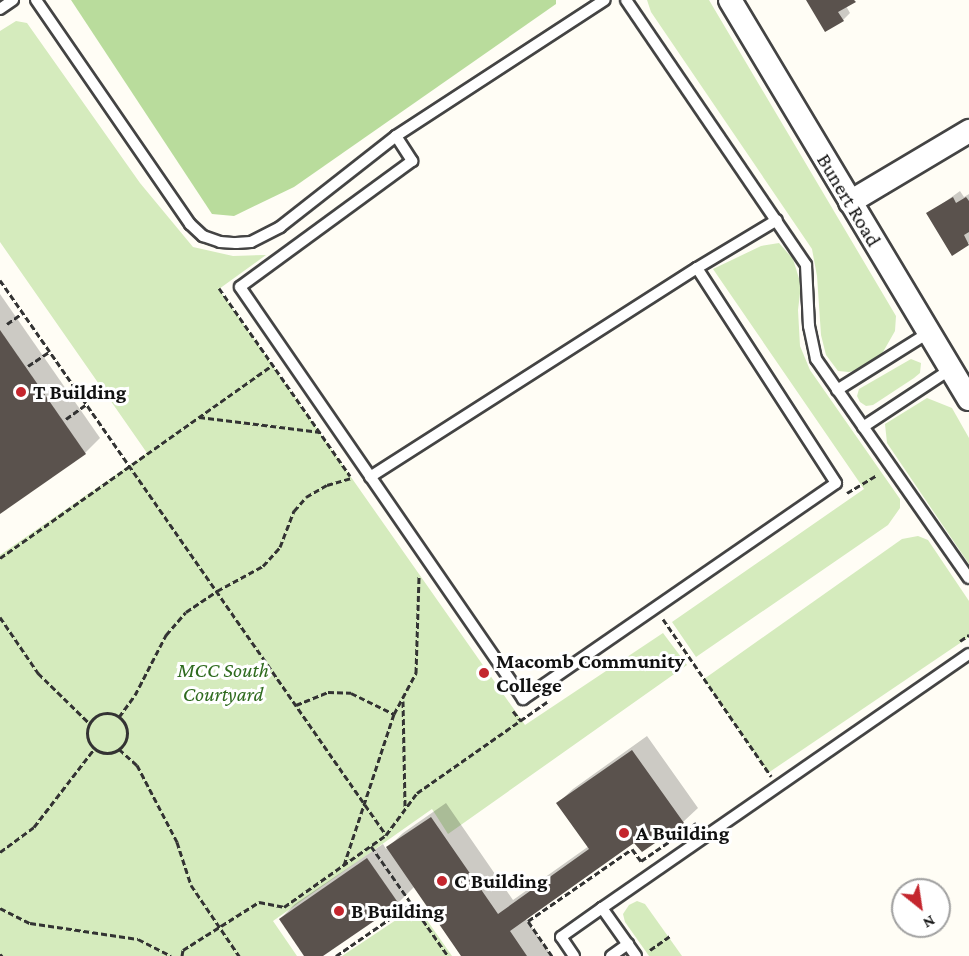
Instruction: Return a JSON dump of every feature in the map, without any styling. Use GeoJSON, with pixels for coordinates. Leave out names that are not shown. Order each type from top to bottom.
{"type":"FeatureCollection","features":[{"type":"Feature","properties":{"kind":"street","name":"Bunert Road"},"geometry":{"type":"LineString","coordinates":[[730,0],[969,399]]}},
{"type":"Feature","properties":{"kind":"street"},"geometry":{"type":"LineString","coordinates":[[850,202],[969,131]]}},
{"type":"Feature","properties":{"kind":"lane"},"geometry":{"type":"LineString","coordinates":[[0,9],[13,0]]}},
{"type":"Feature","properties":{"kind":"lane"},"geometry":{"type":"LineString","coordinates":[[36,0],[184,216],[203,236],[220,242],[251,242],[280,227],[396,136],[605,0]]}},
{"type":"Feature","properties":{"kind":"lane"},"geometry":{"type":"LineString","coordinates":[[626,0],[806,265],[811,342],[816,359],[969,578]]}},
{"type":"Feature","properties":{"kind":"lane"},"geometry":{"type":"LineString","coordinates":[[396,136],[412,161],[240,287],[523,699],[836,483],[697,268]]}},
{"type":"Feature","properties":{"kind":"lane"},"geometry":{"type":"LineString","coordinates":[[370,477],[697,268],[777,220]]}},
{"type":"Feature","properties":{"kind":"lane"},"geometry":{"type":"LineString","coordinates":[[837,390],[928,333]]}},
{"type":"Feature","properties":{"kind":"lane"},"geometry":{"type":"LineString","coordinates":[[863,427],[951,369]]}},
{"type":"Feature","properties":{"kind":"lane"},"geometry":{"type":"LineString","coordinates":[[574,956],[561,937],[969,654]]}},
{"type":"Feature","properties":{"kind":"lane"},"geometry":{"type":"LineString","coordinates":[[602,908],[628,944],[640,955]]}},
{"type":"Feature","properties":{"kind":"lane"},"geometry":{"type":"LineString","coordinates":[[611,956],[628,944]]}},
{"type":"Feature","properties":{"kind":"path"},"geometry":{"type":"LineString","coordinates":[[0,280],[386,835]]}},
{"type":"Feature","properties":{"kind":"path"},"geometry":{"type":"LineString","coordinates":[[7,324],[23,313]]}},
{"type":"Feature","properties":{"kind":"path"},"geometry":{"type":"LineString","coordinates":[[28,366],[50,351]]}},
{"type":"Feature","properties":{"kind":"path"},"geometry":{"type":"LineString","coordinates":[[0,558],[273,365]]}},
{"type":"Feature","properties":{"kind":"path"},"geometry":{"type":"LineString","coordinates":[[66,419],[87,404]]}},
{"type":"Feature","properties":{"kind":"path"},"geometry":{"type":"LineString","coordinates":[[199,417],[320,432]]}},
{"type":"Feature","properties":{"kind":"path"},"geometry":{"type":"LineString","coordinates":[[838,498],[877,475]]}},
{"type":"Feature","properties":{"kind":"path"},"geometry":{"type":"LineString","coordinates":[[119,717],[135,695],[166,635],[186,612],[217,591],[264,566],[280,548],[294,511],[306,497],[327,485],[351,478]]}},
{"type":"Feature","properties":{"kind":"path"},"geometry":{"type":"LineString","coordinates":[[344,865],[394,714],[416,673],[419,575]]}},
{"type":"Feature","properties":{"kind":"path"},"geometry":{"type":"LineString","coordinates":[[0,617],[38,673],[89,723]]}},
{"type":"Feature","properties":{"kind":"path"},"geometry":{"type":"LineString","coordinates":[[654,626],[663,619],[779,787]]}},
{"type":"Feature","properties":{"kind":"path"},"geometry":{"type":"LineString","coordinates":[[959,642],[969,635]]}},
{"type":"Feature","properties":{"kind":"path"},"geometry":{"type":"LineString","coordinates":[[296,705],[328,693],[351,693],[394,714]]}},
{"type":"Feature","properties":{"kind":"path"},"geometry":{"type":"LineString","coordinates":[[403,698],[405,810]]}},
{"type":"Feature","properties":{"kind":"path"},"geometry":{"type":"LineString","coordinates":[[182,956],[183,950],[259,902],[284,907],[386,835],[417,793],[549,701]]}},
{"type":"Feature","properties":{"kind":"path"},"geometry":{"type":"LineString","coordinates":[[104,713],[119,717],[127,730],[127,738],[119,749],[110,753],[94,749],[87,736],[89,723],[104,713]]}},
{"type":"Feature","properties":{"kind":"path"},"geometry":{"type":"LineString","coordinates":[[0,852],[34,827],[94,749]]}},
{"type":"Feature","properties":{"kind":"path"},"geometry":{"type":"LineString","coordinates":[[119,749],[137,765],[177,843],[191,885],[239,956]]}},
{"type":"Feature","properties":{"kind":"path"},"geometry":{"type":"LineString","coordinates":[[768,773],[778,767]]}},
{"type":"Feature","properties":{"kind":"path"},"geometry":{"type":"LineString","coordinates":[[552,956],[528,921],[632,849],[641,861],[700,820]]}},
{"type":"Feature","properties":{"kind":"path"},"geometry":{"type":"LineString","coordinates":[[371,846],[448,956]]}},
{"type":"Feature","properties":{"kind":"path"},"geometry":{"type":"LineString","coordinates":[[336,956],[411,904]]}},
{"type":"Feature","properties":{"kind":"path"},"geometry":{"type":"LineString","coordinates":[[0,908],[30,923],[138,939],[171,956]]}},
{"type":"Feature","properties":{"kind":"path"},"geometry":{"type":"LineString","coordinates":[[640,955],[670,936]]}},
{"type":"Feature","properties":{"kind":"green space"},"geometry":{"type":"Polygon","coordinates":[[[71,0],[556,0],[556,4],[294,187],[234,216],[212,214],[71,0]]]}},
{"type":"Feature","properties":{"kind":"green space"},"geometry":{"type":"Polygon","coordinates":[[[647,0],[709,0],[896,316],[895,331],[875,366],[849,372],[838,371],[826,355],[821,335],[817,276],[812,249],[651,12],[647,0]]]}},
{"type":"Feature","properties":{"kind":"green space","name":"MCC South Courtyard"},"geometry":{"type":"Polygon","coordinates":[[[16,21],[27,23],[140,183],[193,247],[233,256],[266,255],[219,289],[525,725],[663,633],[687,665],[448,834],[432,809],[273,921],[297,956],[0,956],[0,555],[147,453],[0,242],[0,31],[16,21]]]}},
{"type":"Feature","properties":{"kind":"green space"},"geometry":{"type":"Polygon","coordinates":[[[779,243],[793,259],[801,285],[798,310],[800,346],[810,370],[900,499],[900,508],[888,525],[696,657],[672,622],[864,489],[713,269],[761,246],[779,243]]]}},
{"type":"Feature","properties":{"kind":"green space"},"geometry":{"type":"Polygon","coordinates":[[[911,359],[921,363],[920,373],[873,405],[866,406],[860,402],[857,396],[859,389],[911,359]]]}},
{"type":"Feature","properties":{"kind":"green space"},"geometry":{"type":"Polygon","coordinates":[[[927,398],[952,408],[969,438],[969,564],[887,443],[885,424],[927,398]]]}},
{"type":"Feature","properties":{"kind":"green space"},"geometry":{"type":"Polygon","coordinates":[[[918,536],[928,540],[969,601],[969,637],[768,773],[704,679],[902,539],[918,536]]]}},
{"type":"Feature","properties":{"kind":"green space"},"geometry":{"type":"Polygon","coordinates":[[[637,901],[645,904],[682,956],[649,956],[625,922],[623,914],[629,905],[637,901]]]}},
{"type":"Feature","properties":{"kind":"green space"},"geometry":{"type":"Polygon","coordinates":[[[417,906],[452,956],[342,956],[417,906]]]}},
{"type":"Feature","properties":{"kind":"building"},"geometry":{"type":"Polygon","coordinates":[[[806,0],[854,0],[856,2],[838,12],[844,21],[825,32],[806,0]]]}},
{"type":"Feature","properties":{"kind":"building"},"geometry":{"type":"Polygon","coordinates":[[[953,197],[956,203],[966,197],[969,201],[969,232],[964,235],[969,245],[952,256],[926,213],[953,197]]]}},
{"type":"Feature","properties":{"kind":"building","name":"T Building"},"geometry":{"type":"Polygon","coordinates":[[[0,330],[86,454],[0,514],[0,330]]]}},
{"type":"Feature","properties":{"kind":"building"},"geometry":{"type":"Polygon","coordinates":[[[632,750],[684,823],[642,852],[634,843],[510,931],[527,956],[461,956],[386,847],[431,817],[498,914],[589,849],[556,803],[632,750]]]}},
{"type":"Feature","properties":{"kind":"building","name":"B Building"},"geometry":{"type":"Polygon","coordinates":[[[367,858],[399,904],[323,956],[304,956],[279,919],[367,858]]]}},
{"type":"Feature","properties":{"kind":"place","name":"T Building"},"geometry":{"type":"Point","coordinates":[21,392]}},
{"type":"Feature","properties":{"kind":"place","name":"Macomb Community College"},"geometry":{"type":"Point","coordinates":[484,673]}},
{"type":"Feature","properties":{"kind":"place","name":"A Building"},"geometry":{"type":"Point","coordinates":[624,833]}},
{"type":"Feature","properties":{"kind":"place","name":"C Building"},"geometry":{"type":"Point","coordinates":[442,881]}},
{"type":"Feature","properties":{"kind":"place","name":"B Building"},"geometry":{"type":"Point","coordinates":[339,911]}}]}
